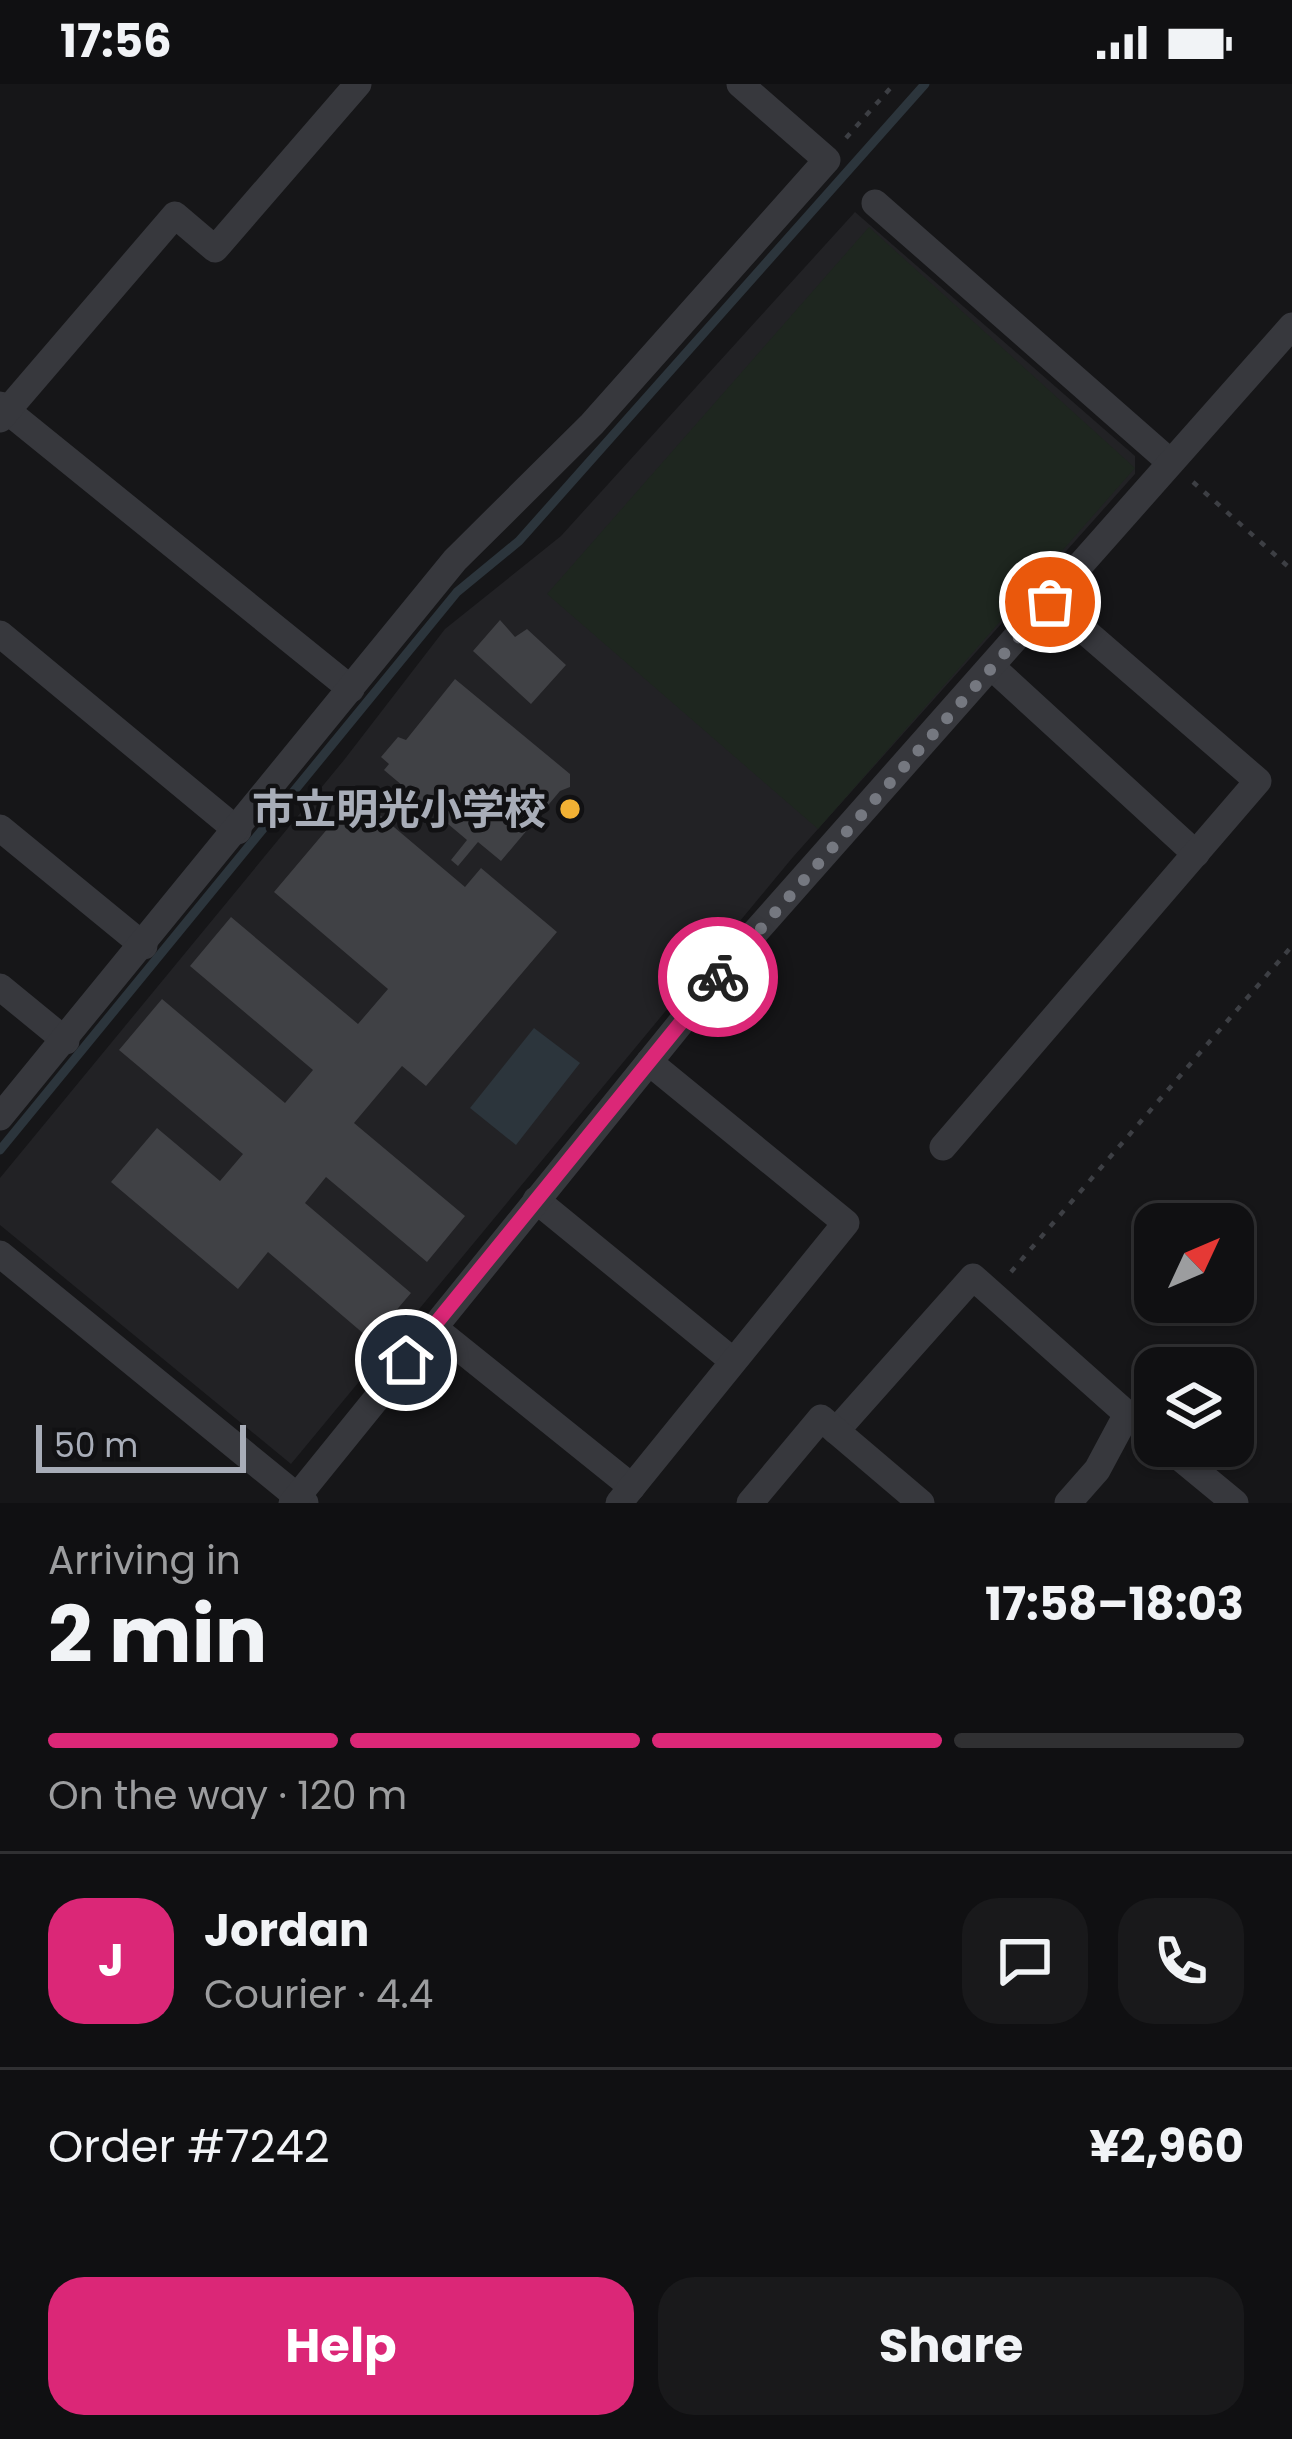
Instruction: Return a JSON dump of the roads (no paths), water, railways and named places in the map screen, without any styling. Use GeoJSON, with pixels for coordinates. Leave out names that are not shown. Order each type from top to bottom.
{"type":"FeatureCollection","features":[{"type":"Feature","properties":{"kind":"street"},"geometry":{"type":"LineString","coordinates":[[351,689],[2,411],[175,215],[215,249],[358,84]]}},
{"type":"Feature","properties":{"kind":"street"},"geometry":{"type":"LineString","coordinates":[[0,1118],[455,560],[592,424],[827,160],[740,84]]}},
{"type":"Feature","properties":{"kind":"street"},"geometry":{"type":"LineString","coordinates":[[875,202],[1170,462]]}},
{"type":"Feature","properties":{"kind":"street"},"geometry":{"type":"LineString","coordinates":[[0,1254],[298,1501],[743,946],[1292,326]]}},
{"type":"Feature","properties":{"kind":"street"},"geometry":{"type":"LineString","coordinates":[[944,1147],[1258,781],[1050,602]]}},
{"type":"Feature","properties":{"kind":"street"},"geometry":{"type":"LineString","coordinates":[[0,634],[238,830]]}},
{"type":"Feature","properties":{"kind":"street"},"geometry":{"type":"LineString","coordinates":[[993,668],[1196,854]]}},
{"type":"Feature","properties":{"kind":"street"},"geometry":{"type":"LineString","coordinates":[[0,828],[144,946]]}},
{"type":"Feature","properties":{"kind":"street"},"geometry":{"type":"LineString","coordinates":[[0,987],[66,1041]]}},
{"type":"Feature","properties":{"kind":"street"},"geometry":{"type":"LineString","coordinates":[[433,1327],[625,1495],[846,1223],[649,1062]]}},
{"type":"Feature","properties":{"kind":"street"},"geometry":{"type":"LineString","coordinates":[[536,1200],[733,1361]]}},
{"type":"Feature","properties":{"kind":"street"},"geometry":{"type":"LineString","coordinates":[[836,1430],[973,1277],[1134,1420]]}},
{"type":"Feature","properties":{"kind":"street"},"geometry":{"type":"LineString","coordinates":[[1068,1503],[1097,1470],[1127,1414]]}},
{"type":"Feature","properties":{"kind":"street"},"geometry":{"type":"LineString","coordinates":[[750,1503],[821,1418],[920,1503]]}},
{"type":"Feature","properties":{"kind":"street"},"geometry":{"type":"LineString","coordinates":[[1191,1467],[1235,1503]]}},
{"type":"Feature","properties":{"kind":"waterway"},"geometry":{"type":"LineString","coordinates":[[0,1150],[457,592],[519,541],[925,84]]}},
{"type":"Feature","properties":{"kind":"place","name":"市立明光小学校"},"geometry":{"type":"Point","coordinates":[570,809]}}]}
